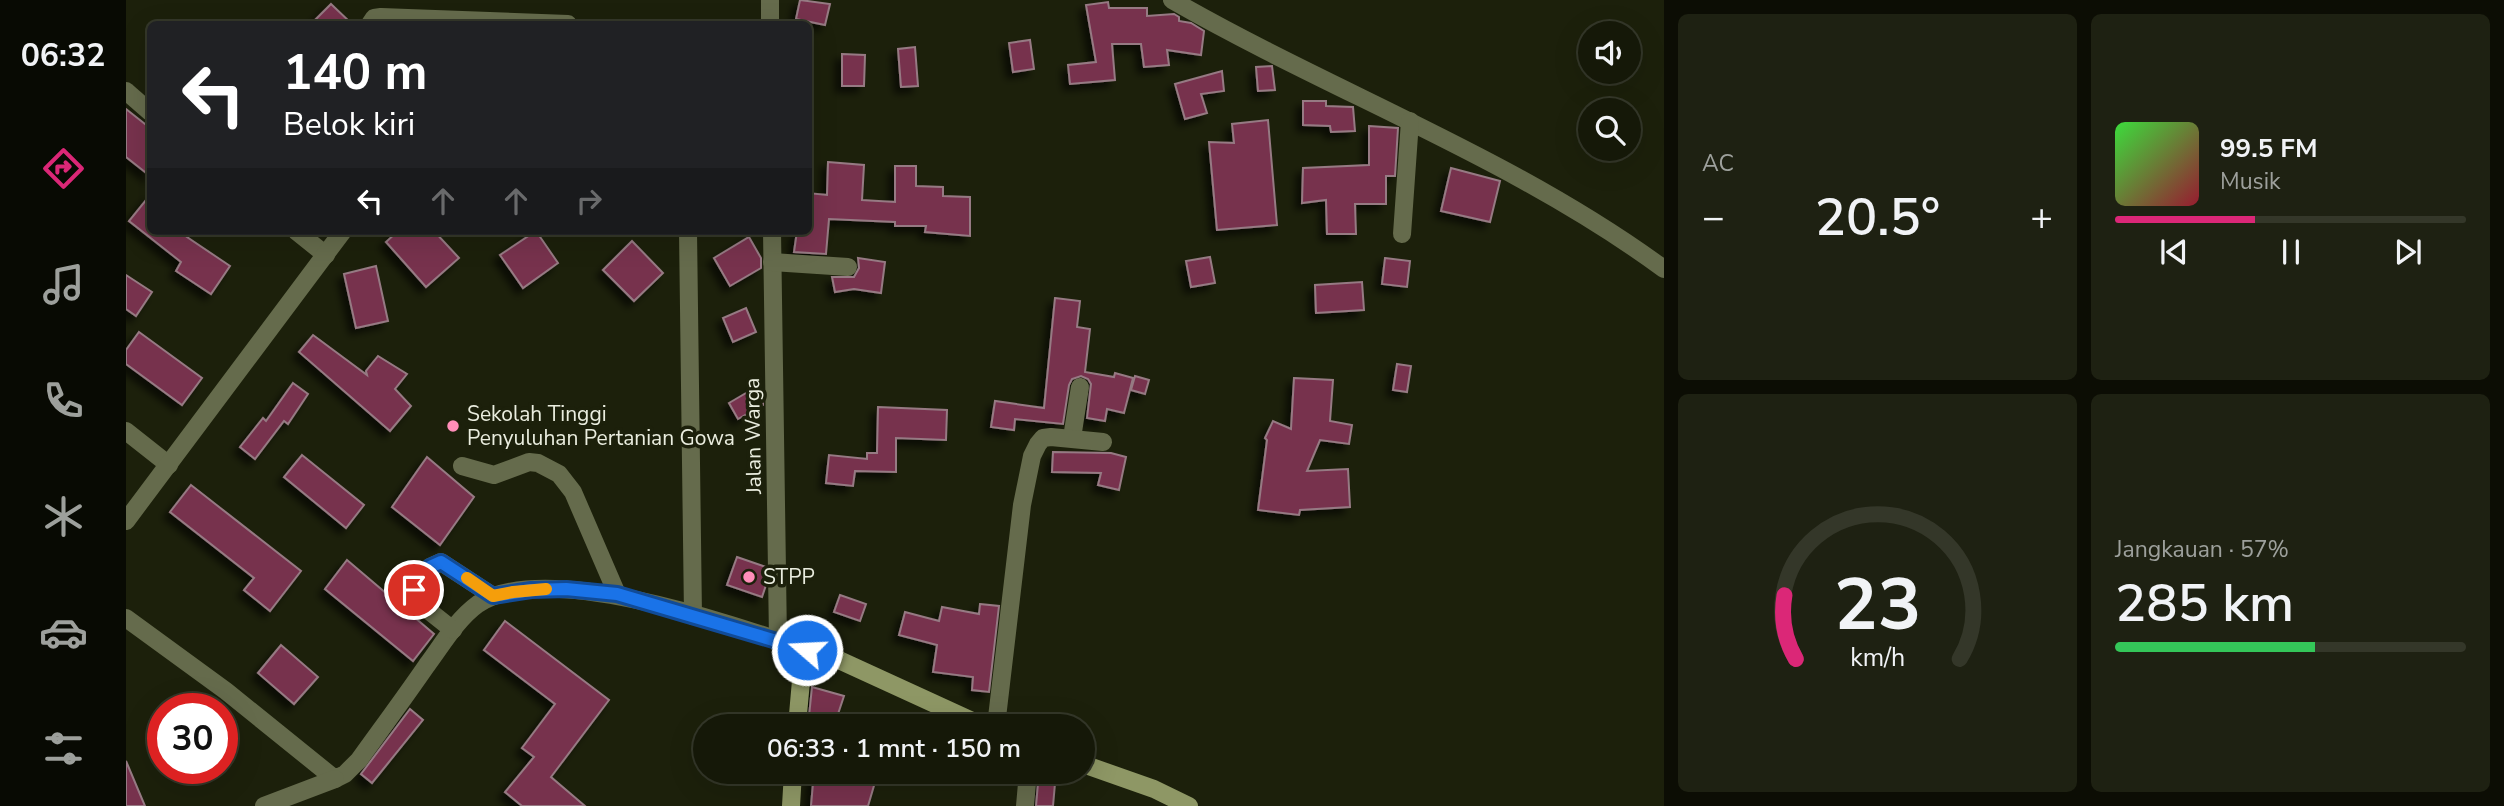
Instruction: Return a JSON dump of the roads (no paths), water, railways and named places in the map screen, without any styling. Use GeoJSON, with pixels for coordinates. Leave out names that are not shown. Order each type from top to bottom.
{"type":"FeatureCollection","features":[{"type":"Feature","properties":{"kind":"street"},"geometry":{"type":"LineString","coordinates":[[770,0],[770,21]]}},
{"type":"Feature","properties":{"kind":"street"},"geometry":{"type":"LineString","coordinates":[[1172,0],[1280,59],[1496,165],[1605,229],[1664,269]]}},
{"type":"Feature","properties":{"kind":"street"},"geometry":{"type":"LineString","coordinates":[[372,21],[381,16],[498,21]]}},
{"type":"Feature","properties":{"kind":"street"},"geometry":{"type":"LineString","coordinates":[[126,92],[147,109]]}},
{"type":"Feature","properties":{"kind":"street"},"geometry":{"type":"LineString","coordinates":[[1402,234],[1410,121]]}},
{"type":"Feature","properties":{"kind":"street"},"geometry":{"type":"LineString","coordinates":[[301,235],[326,256]]}},
{"type":"Feature","properties":{"kind":"street"},"geometry":{"type":"LineString","coordinates":[[126,521],[341,235]]}},
{"type":"Feature","properties":{"kind":"street"},"geometry":{"type":"LineString","coordinates":[[688,235],[693,616]]}},
{"type":"Feature","properties":{"kind":"street","name":"Jalan Warga"},"geometry":{"type":"LineString","coordinates":[[772,235],[778,640]]}},
{"type":"Feature","properties":{"kind":"street"},"geometry":{"type":"LineString","coordinates":[[772,262],[848,267]]}},
{"type":"Feature","properties":{"kind":"street"},"geometry":{"type":"LineString","coordinates":[[1073,438],[1080,387]]}},
{"type":"Feature","properties":{"kind":"street"},"geometry":{"type":"LineString","coordinates":[[126,431],[169,465]]}},
{"type":"Feature","properties":{"kind":"street"},"geometry":{"type":"LineString","coordinates":[[997,714],[1023,505],[1032,456],[1043,438],[1103,442]]}},
{"type":"Feature","properties":{"kind":"street"},"geometry":{"type":"LineString","coordinates":[[462,466],[494,475],[530,461],[559,474],[573,492],[617,594]]}},
{"type":"Feature","properties":{"kind":"street"},"geometry":{"type":"LineString","coordinates":[[453,630],[414,598],[415,585],[430,567],[441,562],[446,564],[493,596]]}},
{"type":"Feature","properties":{"kind":"street"},"geometry":{"type":"LineString","coordinates":[[264,806],[345,774],[359,760],[453,630],[477,605],[493,596],[522,591],[566,589],[617,594],[807,650],[814,649],[957,714]]}},
{"type":"Feature","properties":{"kind":"street"},"geometry":{"type":"LineString","coordinates":[[126,618],[226,691],[335,779]]}},
{"type":"Feature","properties":{"kind":"street"},"geometry":{"type":"LineString","coordinates":[[798,714],[803,658],[807,650]]}},
{"type":"Feature","properties":{"kind":"street"},"geometry":{"type":"LineString","coordinates":[[1095,768],[1154,789],[1189,806]]}},
{"type":"Feature","properties":{"kind":"street"},"geometry":{"type":"LineString","coordinates":[[790,806],[792,784]]}},
{"type":"Feature","properties":{"kind":"street"},"geometry":{"type":"LineString","coordinates":[[1025,806],[1027,784]]}},
{"type":"Feature","properties":{"kind":"place","name":"Sekolah Tinggi Penyuluhan Pertanian Gowa"},"geometry":{"type":"Point","coordinates":[453,426]}},
{"type":"Feature","properties":{"kind":"place","name":"STPP"},"geometry":{"type":"Point","coordinates":[749,577]}}]}
